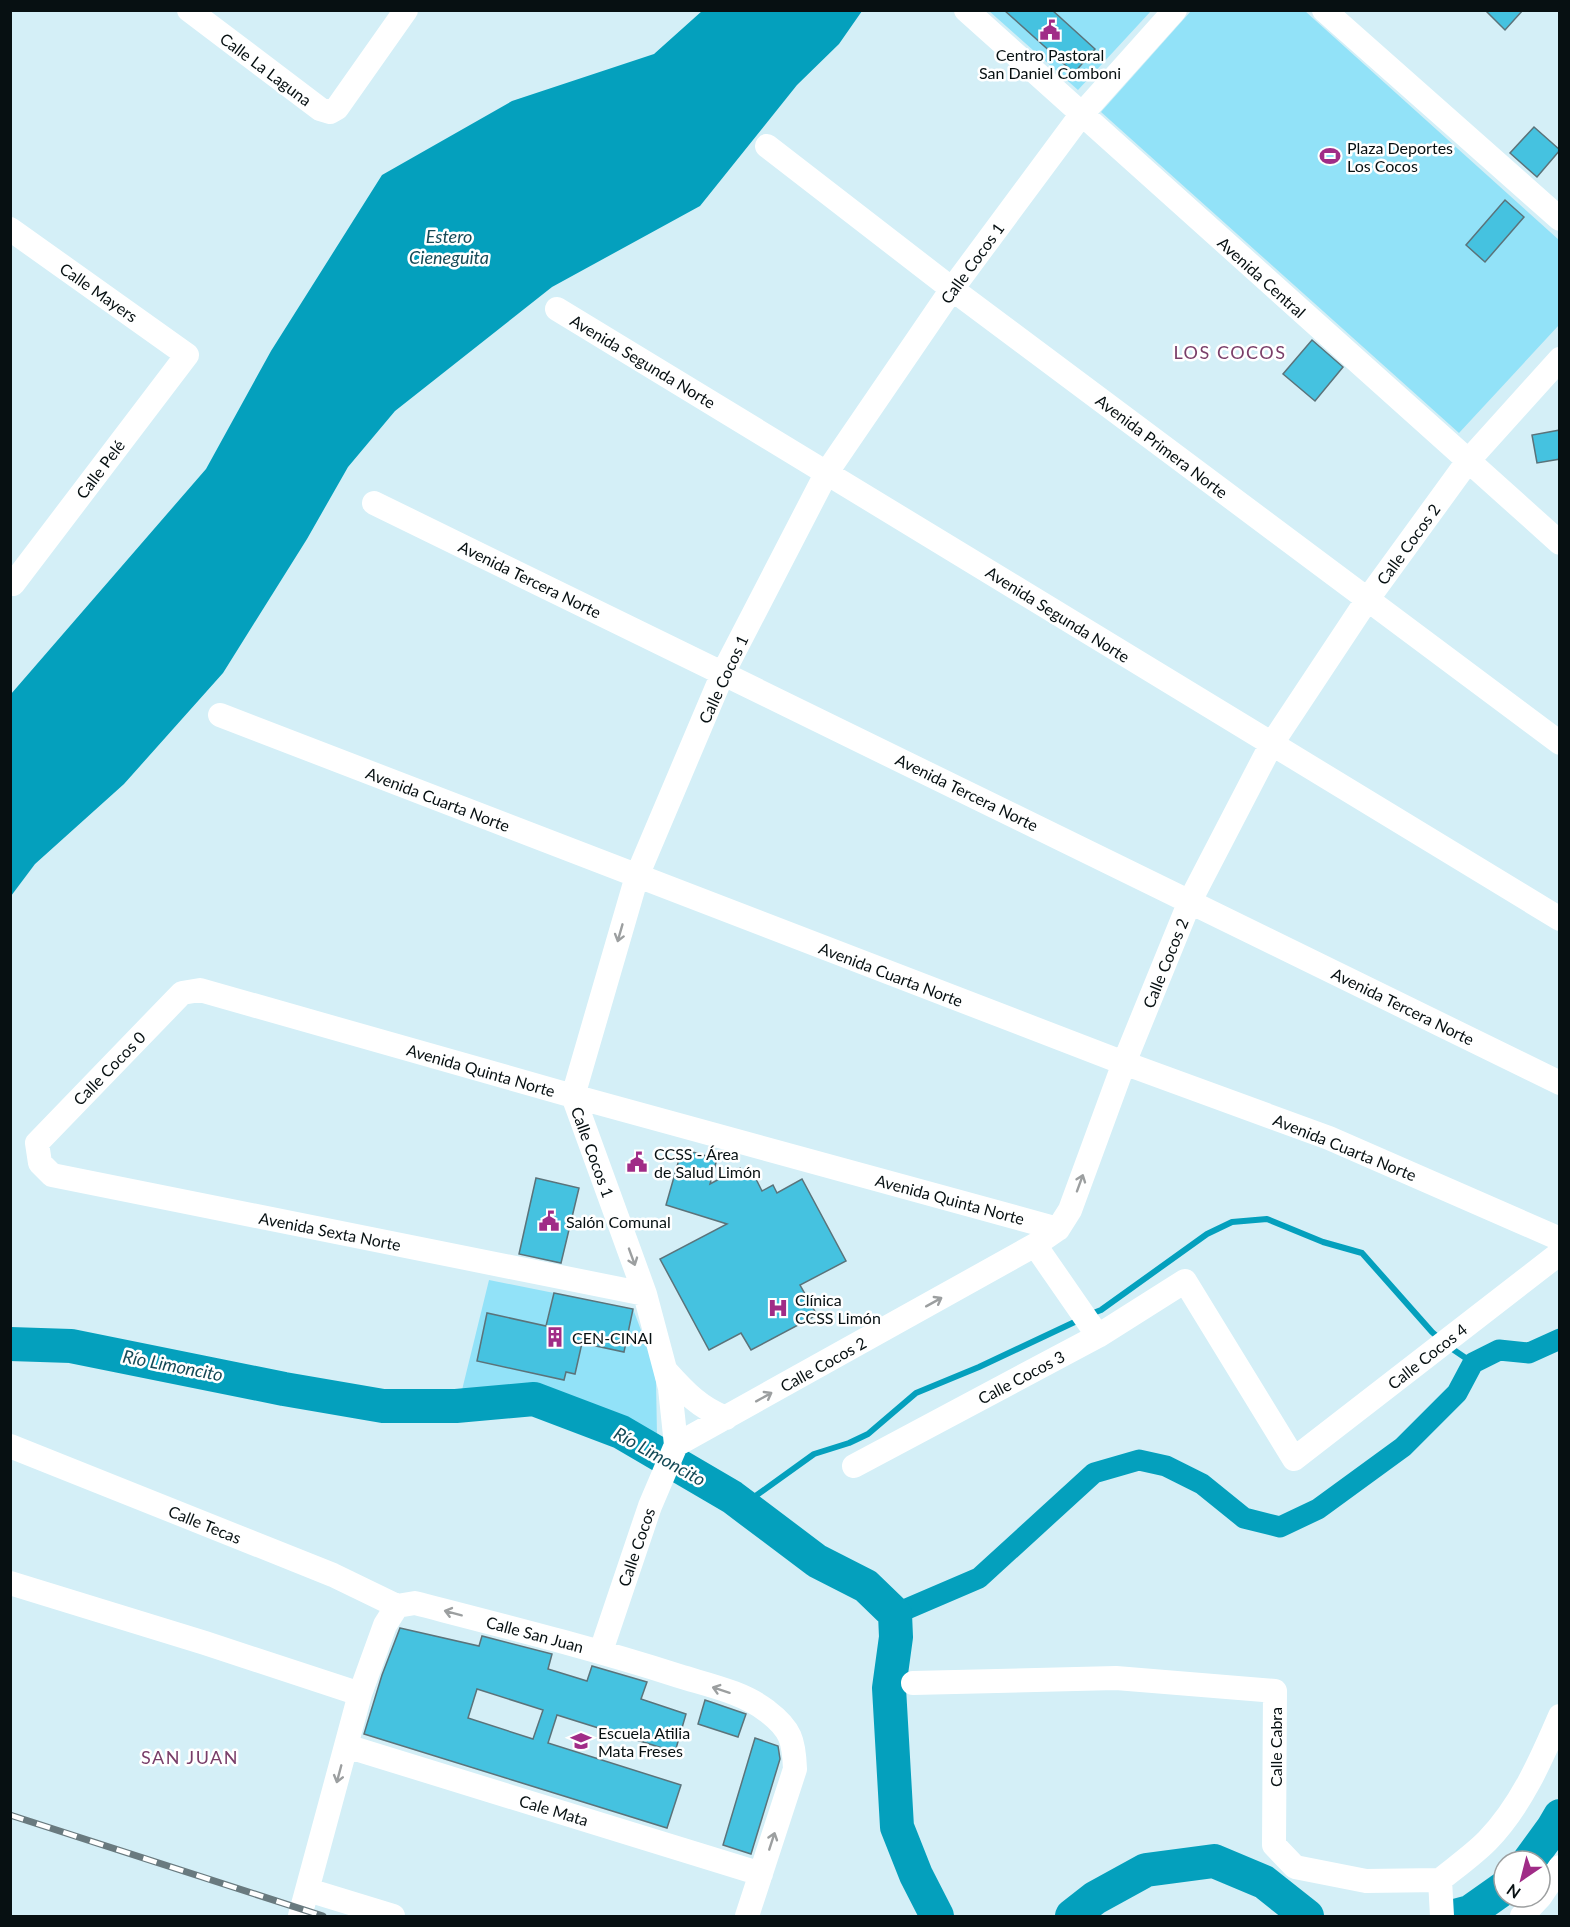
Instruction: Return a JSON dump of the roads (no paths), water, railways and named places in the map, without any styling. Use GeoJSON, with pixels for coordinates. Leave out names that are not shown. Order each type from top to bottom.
{"type":"FeatureCollection","features":[{"type":"Feature","properties":{"kind":"street","name":"Calle La Laguna"},"geometry":{"type":"LineString","coordinates":[[189,10],[320,109],[330,112],[337,108],[406,10]]}},
{"type":"Feature","properties":{"kind":"street","name":"Avenida Central"},"geometry":{"type":"LineString","coordinates":[[966,10],[1560,543]]}},
{"type":"Feature","properties":{"kind":"street","name":"Calle Cocos 1"},"geometry":{"type":"LineString","coordinates":[[676,1445],[670,1388],[645,1294],[573,1096],[637,876],[723,673],[827,472],[952,289],[1081,115],[1175,10]]}},
{"type":"Feature","properties":{"kind":"street"},"geometry":{"type":"LineString","coordinates":[[1324,10],[1560,219]]}},
{"type":"Feature","properties":{"kind":"street","name":"Avenida Primera Norte"},"geometry":{"type":"LineString","coordinates":[[767,146],[952,289],[1560,743]]}},
{"type":"Feature","properties":{"kind":"street","name":"Calle Mayers"},"geometry":{"type":"LineString","coordinates":[[10,228],[187,354]]}},
{"type":"Feature","properties":{"kind":"street","name":"Avenida Segunda Norte"},"geometry":{"type":"LineString","coordinates":[[557,309],[1270,745],[1560,919]]}},
{"type":"Feature","properties":{"kind":"street","name":"Calle Pelé"},"geometry":{"type":"LineString","coordinates":[[12,583],[187,354]]}},
{"type":"Feature","properties":{"kind":"street","name":"Calle Cocos 2"},"geometry":{"type":"LineString","coordinates":[[676,1445],[1035,1245],[1058,1229],[1070,1210],[1124,1063],[1190,901],[1270,745],[1367,600],[1468,461],[1560,359]]}},
{"type":"Feature","properties":{"kind":"street","name":"Avenida Tercera Norte"},"geometry":{"type":"LineString","coordinates":[[374,503],[1560,1083]]}},
{"type":"Feature","properties":{"kind":"street","name":"Avenida Cuarta Norte"},"geometry":{"type":"LineString","coordinates":[[220,715],[1124,1063],[1329,1138],[1560,1239]]}},
{"type":"Feature","properties":{"kind":"street","name":"Avenida Quinta Norte"},"geometry":{"type":"LineString","coordinates":[[182,993],[200,990],[573,1096],[1058,1229]]}},
{"type":"Feature","properties":{"kind":"street","name":"Calle Cocos 0"},"geometry":{"type":"LineString","coordinates":[[37,1143],[182,993]]}},
{"type":"Feature","properties":{"kind":"street","name":"Avenida Sexta Norte"},"geometry":{"type":"LineString","coordinates":[[37,1143],[40,1163],[52,1175],[645,1294]]}},
{"type":"Feature","properties":{"kind":"street","name":"Avenida Quinta Norte"},"geometry":{"type":"LineString","coordinates":[[1035,1245],[1098,1336]]}},
{"type":"Feature","properties":{"kind":"street","name":"Calle Cocos 4"},"geometry":{"type":"LineString","coordinates":[[1185,1281],[1294,1459],[1560,1253]]}},
{"type":"Feature","properties":{"kind":"street","name":"Calle Cocos 3"},"geometry":{"type":"LineString","coordinates":[[854,1466],[1098,1336],[1185,1281]]}},
{"type":"Feature","properties":{"kind":"street"},"geometry":{"type":"LineString","coordinates":[[665,1370],[689,1397],[709,1411],[726,1418]]}},
{"type":"Feature","properties":{"kind":"street","name":"Calle Cocos"},"geometry":{"type":"LineString","coordinates":[[601,1651],[650,1506],[676,1445]]}},
{"type":"Feature","properties":{"kind":"street","name":"Calle Tecas"},"geometry":{"type":"LineString","coordinates":[[10,1446],[333,1575],[397,1606]]}},
{"type":"Feature","properties":{"kind":"street"},"geometry":{"type":"LineString","coordinates":[[10,1583],[360,1694]]}},
{"type":"Feature","properties":{"kind":"street","name":"Calle San Juan"},"geometry":{"type":"LineString","coordinates":[[397,1606],[415,1603],[601,1651],[745,1698],[767,1710],[785,1727],[794,1745],[795,1769],[747,1917]]}},
{"type":"Feature","properties":{"kind":"street"},"geometry":{"type":"LineString","coordinates":[[300,1917],[360,1694],[385,1624],[397,1606]]}},
{"type":"Feature","properties":{"kind":"street","name":"Calle Cabra"},"geometry":{"type":"LineString","coordinates":[[913,1683],[1116,1678],[1275,1691],[1275,1845],[1295,1867],[1366,1881],[1440,1880]]}},
{"type":"Feature","properties":{"kind":"street"},"geometry":{"type":"LineString","coordinates":[[1442,1917],[1440,1880],[1487,1841],[1516,1806],[1543,1756],[1560,1716]]}},
{"type":"Feature","properties":{"kind":"street","name":"Cale Mata"},"geometry":{"type":"LineString","coordinates":[[346,1746],[761,1874]]}},
{"type":"Feature","properties":{"kind":"street"},"geometry":{"type":"LineString","coordinates":[[309,1890],[393,1917]]}},
{"type":"Feature","properties":{"kind":"water","name":"Estero Cieneguita"},"geometry":{"type":"Polygon","coordinates":[[[702,11],[862,11],[839,44],[797,85],[700,206],[552,287],[395,411],[348,467],[307,539],[223,673],[124,784],[35,864],[11,896],[11,694],[206,469],[271,351],[382,175],[512,101],[654,54],[702,11]]]}},
{"type":"Feature","properties":{"kind":"waterway"},"geometry":{"type":"LineString","coordinates":[[1091,1314],[1101,1310],[1207,1234],[1232,1222],[1267,1219],[1323,1242],[1362,1253],[1440,1339]]}},
{"type":"Feature","properties":{"kind":"waterway"},"geometry":{"type":"LineString","coordinates":[[743,1505],[814,1454],[849,1443],[868,1434],[916,1393],[979,1367],[1081,1319]]}},
{"type":"Feature","properties":{"kind":"waterway"},"geometry":{"type":"LineString","coordinates":[[895,1614],[979,1578],[1094,1473],[1139,1460],[1166,1466],[1202,1484],[1244,1518],[1280,1527],[1318,1509],[1403,1447],[1457,1393],[1473,1363],[1499,1350],[1529,1353],[1560,1339]]}},
{"type":"Feature","properties":{"kind":"waterway","name":"Río Limoncito"},"geometry":{"type":"LineString","coordinates":[[10,1344],[71,1346],[284,1389],[383,1406],[456,1406],[534,1399],[621,1432],[732,1497],[817,1561],[866,1586],[895,1614],[896,1637],[889,1688],[897,1827],[916,1875],[937,1916]]}},
{"type":"Feature","properties":{"kind":"waterway"},"geometry":{"type":"LineString","coordinates":[[1448,1346],[1473,1363]]}},
{"type":"Feature","properties":{"kind":"waterway","name":"Río Limoncito"},"geometry":{"type":"LineString","coordinates":[[1538,1849],[1560,1816]]}},
{"type":"Feature","properties":{"kind":"waterway","name":"Río Limoncito"},"geometry":{"type":"LineString","coordinates":[[1072,1916],[1095,1898],[1146,1870],[1214,1861],[1264,1882],[1307,1916]]}},
{"type":"Feature","properties":{"kind":"waterway","name":"Río Limoncito"},"geometry":{"type":"LineString","coordinates":[[1455,1916],[1470,1912],[1492,1896]]}},
{"type":"Feature","properties":{"kind":"railway"},"geometry":{"type":"LineString","coordinates":[[10,1815],[323,1916]]}},
{"type":"Feature","properties":{"kind":"place","name":"Centro Pastoral San Daniel Comboni"},"geometry":{"type":"Point","coordinates":[1050,30]}},
{"type":"Feature","properties":{"kind":"place","name":"Plaza Deportes Los Cocos"},"geometry":{"type":"Point","coordinates":[1330,156]}},
{"type":"Feature","properties":{"kind":"place","name":"CCSS - Área de Salud Limón"},"geometry":{"type":"Point","coordinates":[637,1162]}},
{"type":"Feature","properties":{"kind":"place","name":"Salón Comunal"},"geometry":{"type":"Point","coordinates":[549,1221]}},
{"type":"Feature","properties":{"kind":"place","name":"Clínica CCSS Limón"},"geometry":{"type":"Point","coordinates":[778,1308]}},
{"type":"Feature","properties":{"kind":"place","name":"CEN-CINAI"},"geometry":{"type":"Point","coordinates":[555,1337]}},
{"type":"Feature","properties":{"kind":"place","name":"Escuela Atilia Mata Freses"},"geometry":{"type":"Point","coordinates":[581,1741]}},
{"type":"Feature","properties":{"kind":"district","name":"LOS COCOS"},"geometry":{"type":"Point","coordinates":[1230,352]}},
{"type":"Feature","properties":{"kind":"district","name":"SAN JUAN"},"geometry":{"type":"Point","coordinates":[190,1757]}}]}
